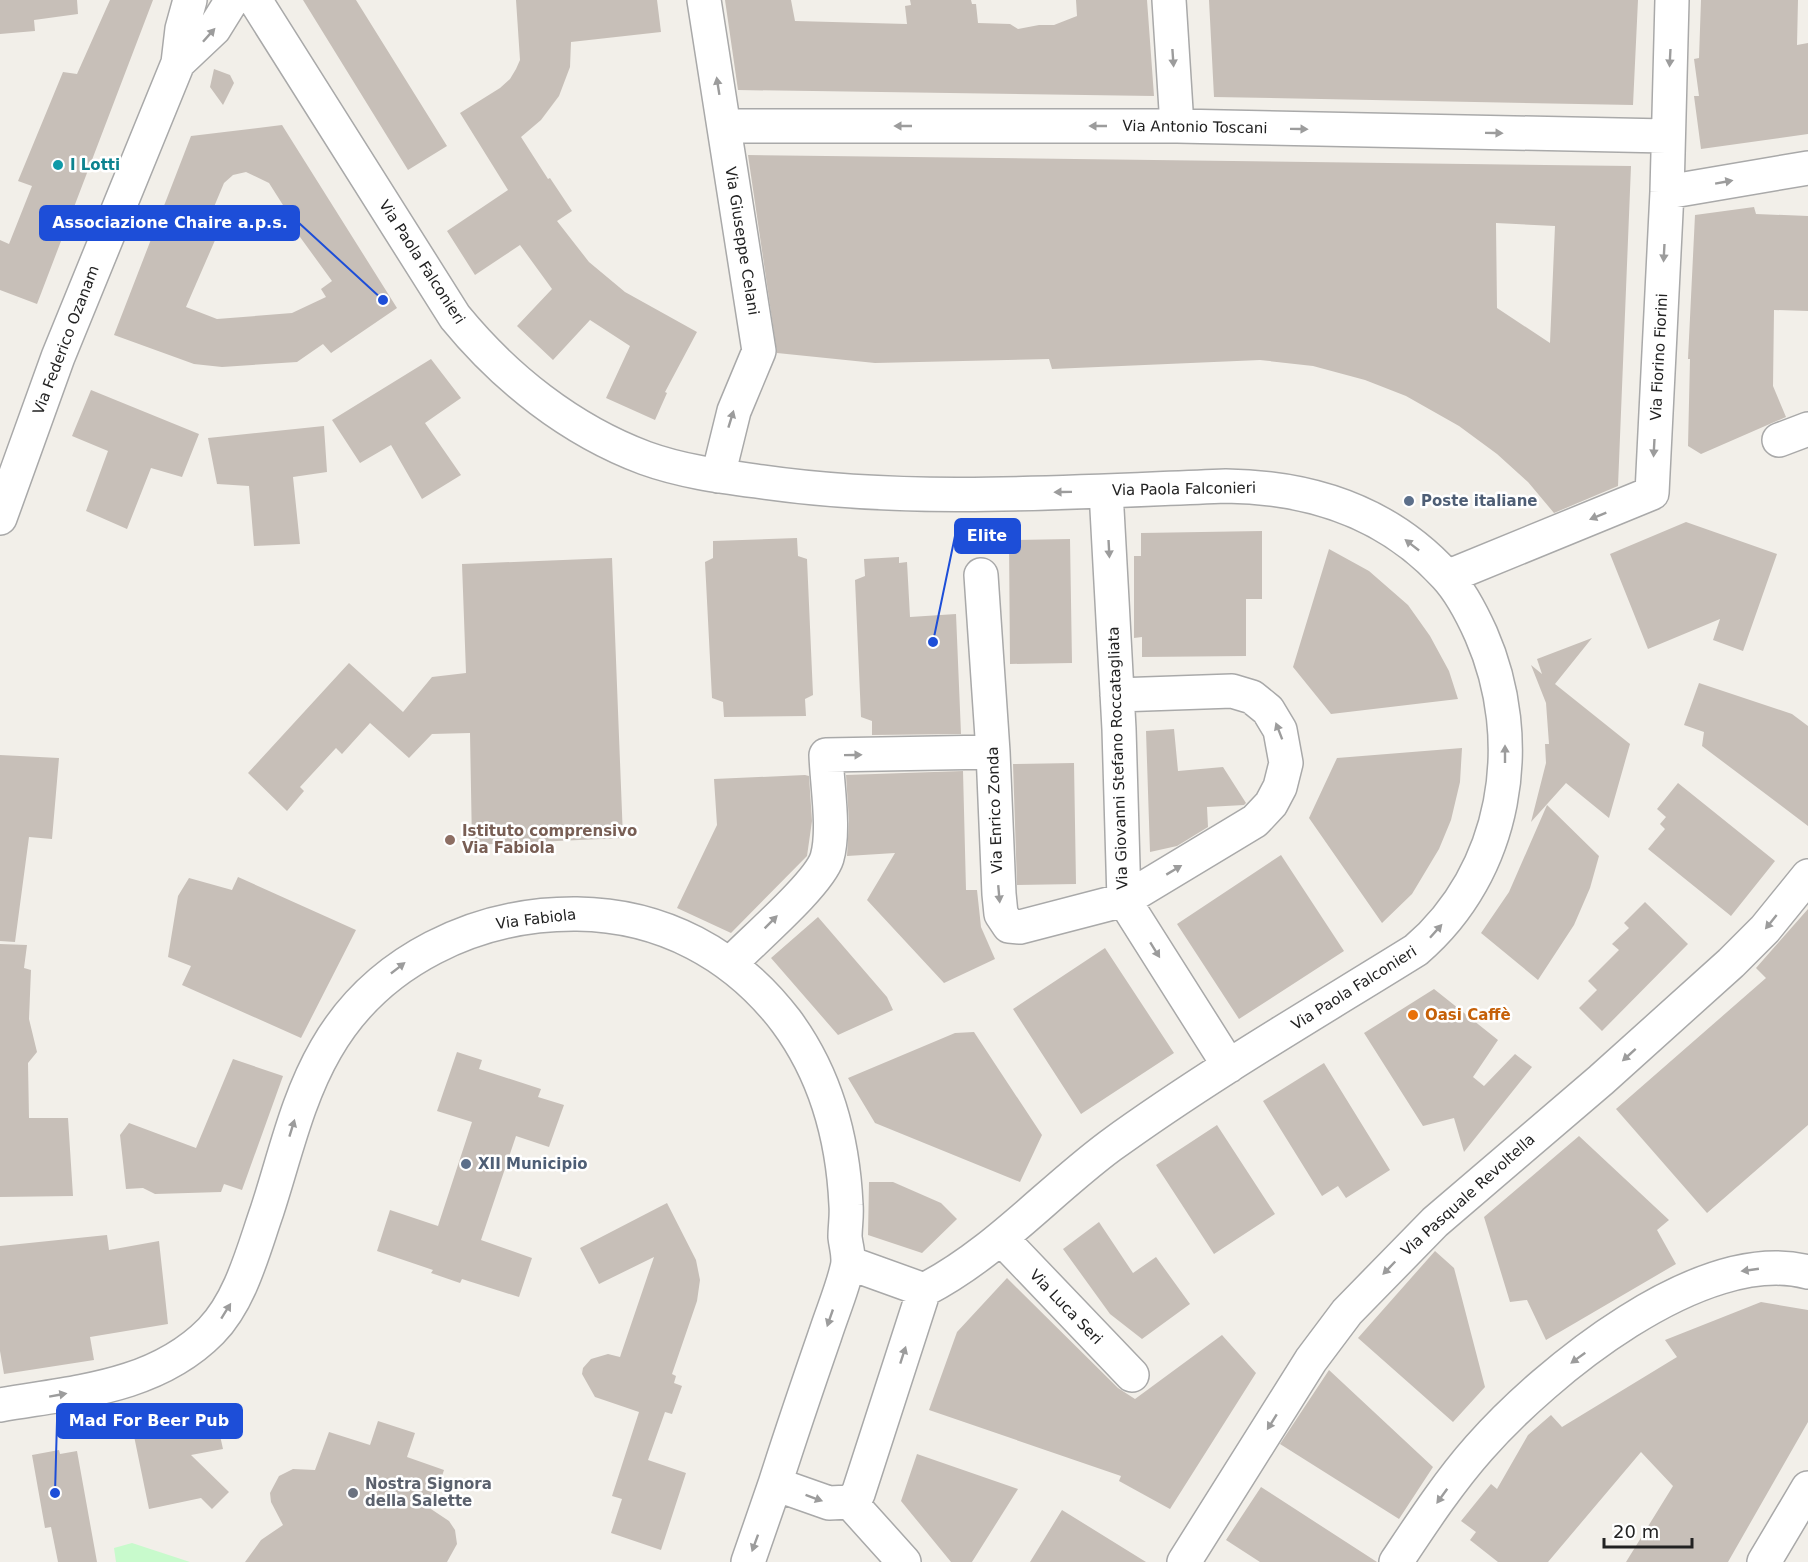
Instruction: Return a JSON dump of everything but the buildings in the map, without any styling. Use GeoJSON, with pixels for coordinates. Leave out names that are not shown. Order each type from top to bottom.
{"type":"FeatureCollection","features":[{"type":"Feature","properties":{"kind":"street"},"geometry":{"type":"LineString","coordinates":[[178,63],[182,29],[190,0]]}},
{"type":"Feature","properties":{"kind":"street"},"geometry":{"type":"LineString","coordinates":[[178,63],[214,29],[232,0]]}},
{"type":"Feature","properties":{"kind":"street","name":"Via Paola Falconieri"},"geometry":{"type":"LineString","coordinates":[[255,0],[455,317],[480,346],[540,400],[585,429],[643,457],[672,466],[718,476],[801,487],[893,493],[1106,491],[1243,486],[1318,497],[1368,515],[1414,546],[1448,577],[1474,619],[1491,662],[1500,695],[1505,741],[1504,787],[1494,834],[1468,888],[1431,936],[1416,950],[1229,1066],[1090,1161],[1001,1238],[957,1272],[924,1290]]}},
{"type":"Feature","properties":{"kind":"street","name":"Via Giuseppe Celani"},"geometry":{"type":"LineString","coordinates":[[704,0],[759,351],[734,411],[718,476]]}},
{"type":"Feature","properties":{"kind":"street"},"geometry":{"type":"LineString","coordinates":[[1169,0],[1177,126]]}},
{"type":"Feature","properties":{"kind":"street","name":"Via Fiorino Fiorini"},"geometry":{"type":"LineString","coordinates":[[1448,577],[1652,494],[1667,192],[1666,136],[1672,0]]}},
{"type":"Feature","properties":{"kind":"street","name":"Via Federico Ozanam"},"geometry":{"type":"LineString","coordinates":[[0,518],[58,357],[178,63]]}},
{"type":"Feature","properties":{"kind":"street","name":"Via Antonio Toscani"},"geometry":{"type":"LineString","coordinates":[[724,126],[1177,126],[1666,136]]}},
{"type":"Feature","properties":{"kind":"street"},"geometry":{"type":"LineString","coordinates":[[1667,192],[1808,168]]}},
{"type":"Feature","properties":{"kind":"street","name":"Via Giovanni Stefano Roccatagliata"},"geometry":{"type":"LineString","coordinates":[[1106,491],[1117,695],[1124,900],[1229,1066]]}},
{"type":"Feature","properties":{"kind":"street","name":"Via Enrico Zonda"},"geometry":{"type":"LineString","coordinates":[[981,575],[1001,914],[1009,926],[1020,927],[1124,900]]}},
{"type":"Feature","properties":{"kind":"street"},"geometry":{"type":"LineString","coordinates":[[1117,695],[1232,691],[1252,698],[1268,710],[1280,730],[1286,763],[1277,795],[1255,821],[1124,900]]}},
{"type":"Feature","properties":{"kind":"street"},"geometry":{"type":"LineString","coordinates":[[730,964],[810,883],[826,860],[829,845],[826,755],[993,752]]}},
{"type":"Feature","properties":{"kind":"street","name":"Via Pasquale Revoltella"},"geometry":{"type":"LineString","coordinates":[[1184,1562],[1311,1360],[1347,1312],[1435,1222],[1601,1080],[1731,963],[1765,929],[1808,876]]}},
{"type":"Feature","properties":{"kind":"street","name":"Via Fabiola"},"geometry":{"type":"LineString","coordinates":[[0,1405],[137,1379],[177,1359],[217,1325],[236,1294],[253,1251],[298,1110],[327,1046],[375,988],[408,961],[438,944],[480,927],[505,921],[563,914],[620,916],[651,924],[699,944],[730,964],[759,989],[788,1024],[822,1085],[840,1146],[849,1263]]}},
{"type":"Feature","properties":{"kind":"street","name":"Via Luca Seri"},"geometry":{"type":"LineString","coordinates":[[1001,1238],[1132,1376]]}},
{"type":"Feature","properties":{"kind":"street"},"geometry":{"type":"LineString","coordinates":[[748,1562],[849,1263],[924,1290],[858,1494],[850,1502],[829,1503],[775,1484]]}},
{"type":"Feature","properties":{"kind":"street"},"geometry":{"type":"LineString","coordinates":[[1396,1562],[1443,1494],[1479,1448],[1541,1387],[1601,1342],[1668,1298],[1703,1282],[1746,1270],[1784,1269],[1808,1272]]}},
{"type":"Feature","properties":{"kind":"street"},"geometry":{"type":"LineString","coordinates":[[1764,1562],[1808,1488]]}},
{"type":"Feature","properties":{"kind":"street"},"geometry":{"type":"LineString","coordinates":[[850,1502],[904,1562]]}},
{"type":"Feature","properties":{"kind":"green space"},"geometry":{"type":"Polygon","coordinates":[[[132,1543],[190,1562],[116,1562],[114,1548],[132,1543]]]}},
{"type":"Feature","properties":{"kind":"place","name":"I Lotti"},"geometry":{"type":"Point","coordinates":[58,165]}},
{"type":"Feature","properties":{"kind":"place","name":"Associazione Chaire a.p.s."},"geometry":{"type":"Point","coordinates":[383,300]}},
{"type":"Feature","properties":{"kind":"place","name":"Poste italiane"},"geometry":{"type":"Point","coordinates":[1409,501]}},
{"type":"Feature","properties":{"kind":"place","name":"Elite"},"geometry":{"type":"Point","coordinates":[933,642]}},
{"type":"Feature","properties":{"kind":"place","name":"Istituto comprensivo Via Fabiola"},"geometry":{"type":"Point","coordinates":[450,840]}},
{"type":"Feature","properties":{"kind":"place","name":"Oasi Caffè"},"geometry":{"type":"Point","coordinates":[1413,1015]}},
{"type":"Feature","properties":{"kind":"place","name":"XII Municipio"},"geometry":{"type":"Point","coordinates":[466,1164]}},
{"type":"Feature","properties":{"kind":"place","name":"Mad For Beer Pub"},"geometry":{"type":"Point","coordinates":[55,1493]}},
{"type":"Feature","properties":{"kind":"place","name":"Nostra Signora della Salette"},"geometry":{"type":"Point","coordinates":[353,1493]}}]}
